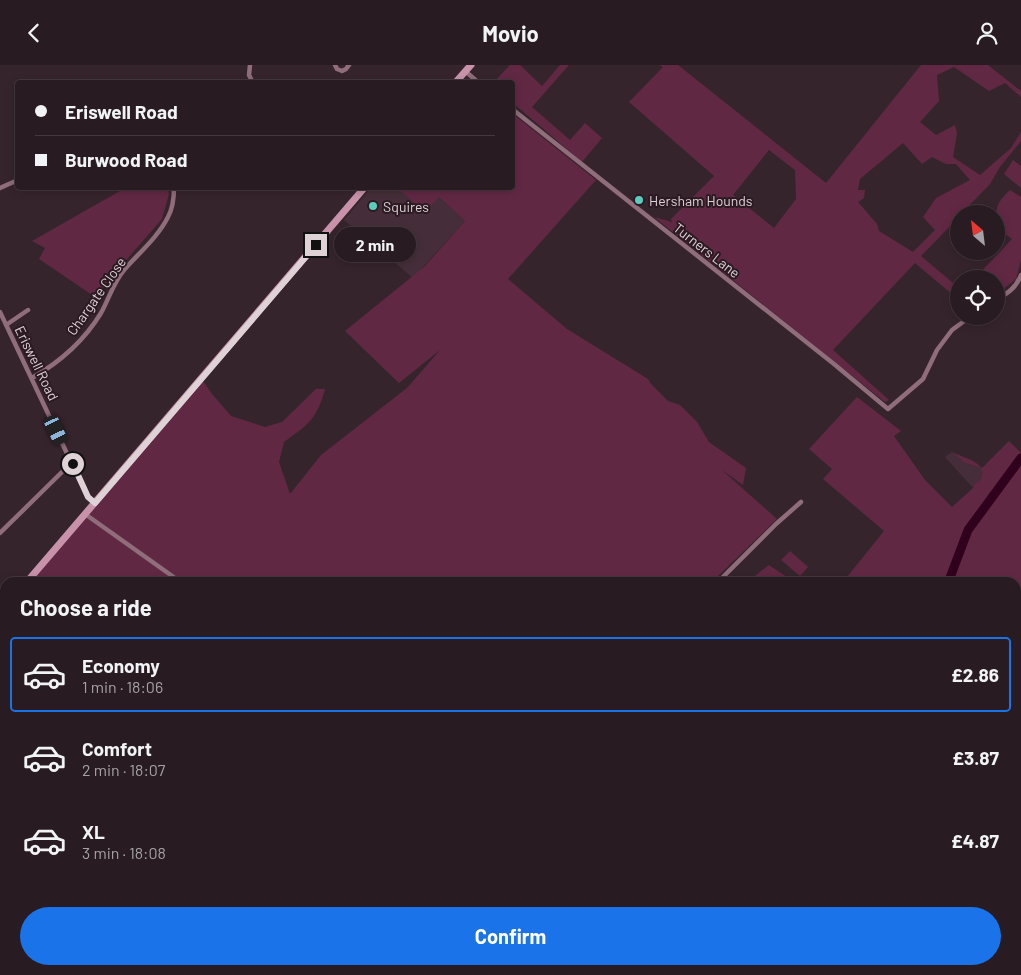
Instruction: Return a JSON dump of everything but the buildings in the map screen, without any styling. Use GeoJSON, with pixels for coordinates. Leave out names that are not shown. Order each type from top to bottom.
{"type":"FeatureCollection","features":[{"type":"Feature","properties":{"kind":"street"},"geometry":{"type":"LineString","coordinates":[[250,65],[249,75],[252,80]]}},
{"type":"Feature","properties":{"kind":"street"},"geometry":{"type":"LineString","coordinates":[[336,65],[337,69],[342,71],[349,65]]}},
{"type":"Feature","properties":{"kind":"street"},"geometry":{"type":"LineString","coordinates":[[458,80],[471,65]]}},
{"type":"Feature","properties":{"kind":"street"},"geometry":{"type":"LineString","coordinates":[[465,71],[476,80]]}},
{"type":"Feature","properties":{"kind":"street","name":"Turners Lane"},"geometry":{"type":"LineString","coordinates":[[515,111],[888,409],[923,379],[937,350],[952,330],[958,325]]}},
{"type":"Feature","properties":{"kind":"street"},"geometry":{"type":"LineString","coordinates":[[0,188],[15,181]]}},
{"type":"Feature","properties":{"kind":"street","name":"Chargate Close"},"geometry":{"type":"LineString","coordinates":[[32,378],[56,363],[84,337],[101,313],[120,275],[168,218],[174,190]]}},
{"type":"Feature","properties":{"kind":"street"},"geometry":{"type":"LineString","coordinates":[[31,577],[362,190]]}},
{"type":"Feature","properties":{"kind":"street"},"geometry":{"type":"LineString","coordinates":[[1005,294],[1012,290],[1021,275]]}},
{"type":"Feature","properties":{"kind":"street"},"geometry":{"type":"LineString","coordinates":[[6,325],[28,310]]}},
{"type":"Feature","properties":{"kind":"street","name":"Eriswell Road"},"geometry":{"type":"LineString","coordinates":[[0,312],[88,497],[95,503]]}},
{"type":"Feature","properties":{"kind":"street"},"geometry":{"type":"LineString","coordinates":[[0,533],[73,464]]}},
{"type":"Feature","properties":{"kind":"street"},"geometry":{"type":"LineString","coordinates":[[723,577],[801,502]]}},
{"type":"Feature","properties":{"kind":"street"},"geometry":{"type":"LineString","coordinates":[[85,514],[174,577]]}},
{"type":"Feature","properties":{"kind":"shaded area"},"geometry":{"type":"Polygon","coordinates":[[[510,65],[520,65],[542,86],[560,65],[569,65],[532,107],[570,140],[585,123],[602,138],[582,162],[515,105],[515,80],[496,80],[510,65]]]}},
{"type":"Feature","properties":{"kind":"shaded area"},"geometry":{"type":"Polygon","coordinates":[[[659,65],[678,65],[826,183],[921,65],[988,65],[1021,91],[1021,97],[1005,83],[989,91],[954,67],[937,75],[939,101],[920,122],[936,135],[955,125],[957,133],[953,157],[980,175],[1011,148],[1021,132],[1021,141],[1000,167],[990,184],[970,205],[950,205],[950,226],[921,256],[950,280],[950,292],[915,263],[833,350],[889,400],[885,402],[654,217],[672,222],[671,219],[714,176],[629,102],[663,67],[659,65]],[[903,143],[860,179],[858,190],[865,190],[864,198],[858,202],[877,224],[879,231],[913,252],[935,230],[923,217],[936,198],[970,180],[956,164],[946,164],[932,157],[922,164],[903,143]],[[769,150],[733,195],[774,228],[796,199],[795,170],[769,150]]]}},
{"type":"Feature","properties":{"kind":"shaded area"},"geometry":{"type":"Polygon","coordinates":[[[515,116],[596,180],[508,279],[567,329],[648,379],[668,401],[680,405],[697,422],[709,442],[746,468],[743,485],[722,470],[777,519],[717,577],[34,577],[203,381],[231,416],[265,427],[282,422],[316,389],[325,389],[315,414],[305,426],[284,442],[279,462],[290,494],[321,455],[407,388],[440,350],[399,383],[345,331],[425,266],[465,221],[439,197],[426,210],[429,212],[427,214],[399,190],[515,190],[515,116]]]}},
{"type":"Feature","properties":{"kind":"shaded area"},"geometry":{"type":"Polygon","coordinates":[[[1013,160],[1021,166],[1021,188],[1004,174],[1013,160]]]}},
{"type":"Feature","properties":{"kind":"shaded area"},"geometry":{"type":"Polygon","coordinates":[[[122,190],[168,190],[169,194],[162,219],[107,282],[98,299],[39,259],[45,248],[32,241],[122,190]]]}},
{"type":"Feature","properties":{"kind":"shaded area"},"geometry":{"type":"Polygon","coordinates":[[[369,190],[431,190],[465,221],[413,278],[344,220],[369,190]]]}},
{"type":"Feature","properties":{"kind":"shaded area"},"geometry":{"type":"Polygon","coordinates":[[[1010,190],[1021,197],[1021,260],[1016,279],[1005,288],[1005,270],[983,270],[992,260],[1005,260],[1005,246],[1012,239],[1005,234],[1005,205],[998,205],[1010,190]]]}},
{"type":"Feature","properties":{"kind":"shaded area"},"geometry":{"type":"Polygon","coordinates":[[[857,397],[901,431],[894,436],[925,480],[952,507],[973,488],[974,484],[980,481],[982,475],[981,468],[965,463],[952,452],[972,460],[982,468],[1009,441],[1021,453],[1021,577],[847,577],[884,531],[823,479],[832,469],[809,449],[857,397]]]}},
{"type":"Feature","properties":{"kind":"shaded area"},"geometry":{"type":"Polygon","coordinates":[[[952,452],[965,463],[981,468],[982,475],[980,481],[974,484],[973,488],[945,457],[952,452]]]}},
{"type":"Feature","properties":{"kind":"shaded area"},"geometry":{"type":"Polygon","coordinates":[[[790,551],[808,567],[800,576],[781,560],[790,551]]]}},
{"type":"Feature","properties":{"kind":"shaded area"},"geometry":{"type":"Polygon","coordinates":[[[769,565],[787,577],[753,577],[769,565]]]}},
{"type":"Feature","properties":{"kind":"waterway"},"geometry":{"type":"LineString","coordinates":[[950,577],[968,530],[1021,458]]}},
{"type":"Feature","properties":{"kind":"place","name":"Hersham Hounds"},"geometry":{"type":"Point","coordinates":[639,200]}},
{"type":"Feature","properties":{"kind":"place","name":"Squires"},"geometry":{"type":"Point","coordinates":[373,206]}},
{"type":"Feature","properties":{"kind":"route"},"geometry":{"type":"LineString","coordinates":[[73,464],[88,497],[95,503],[316,245]]}}]}
